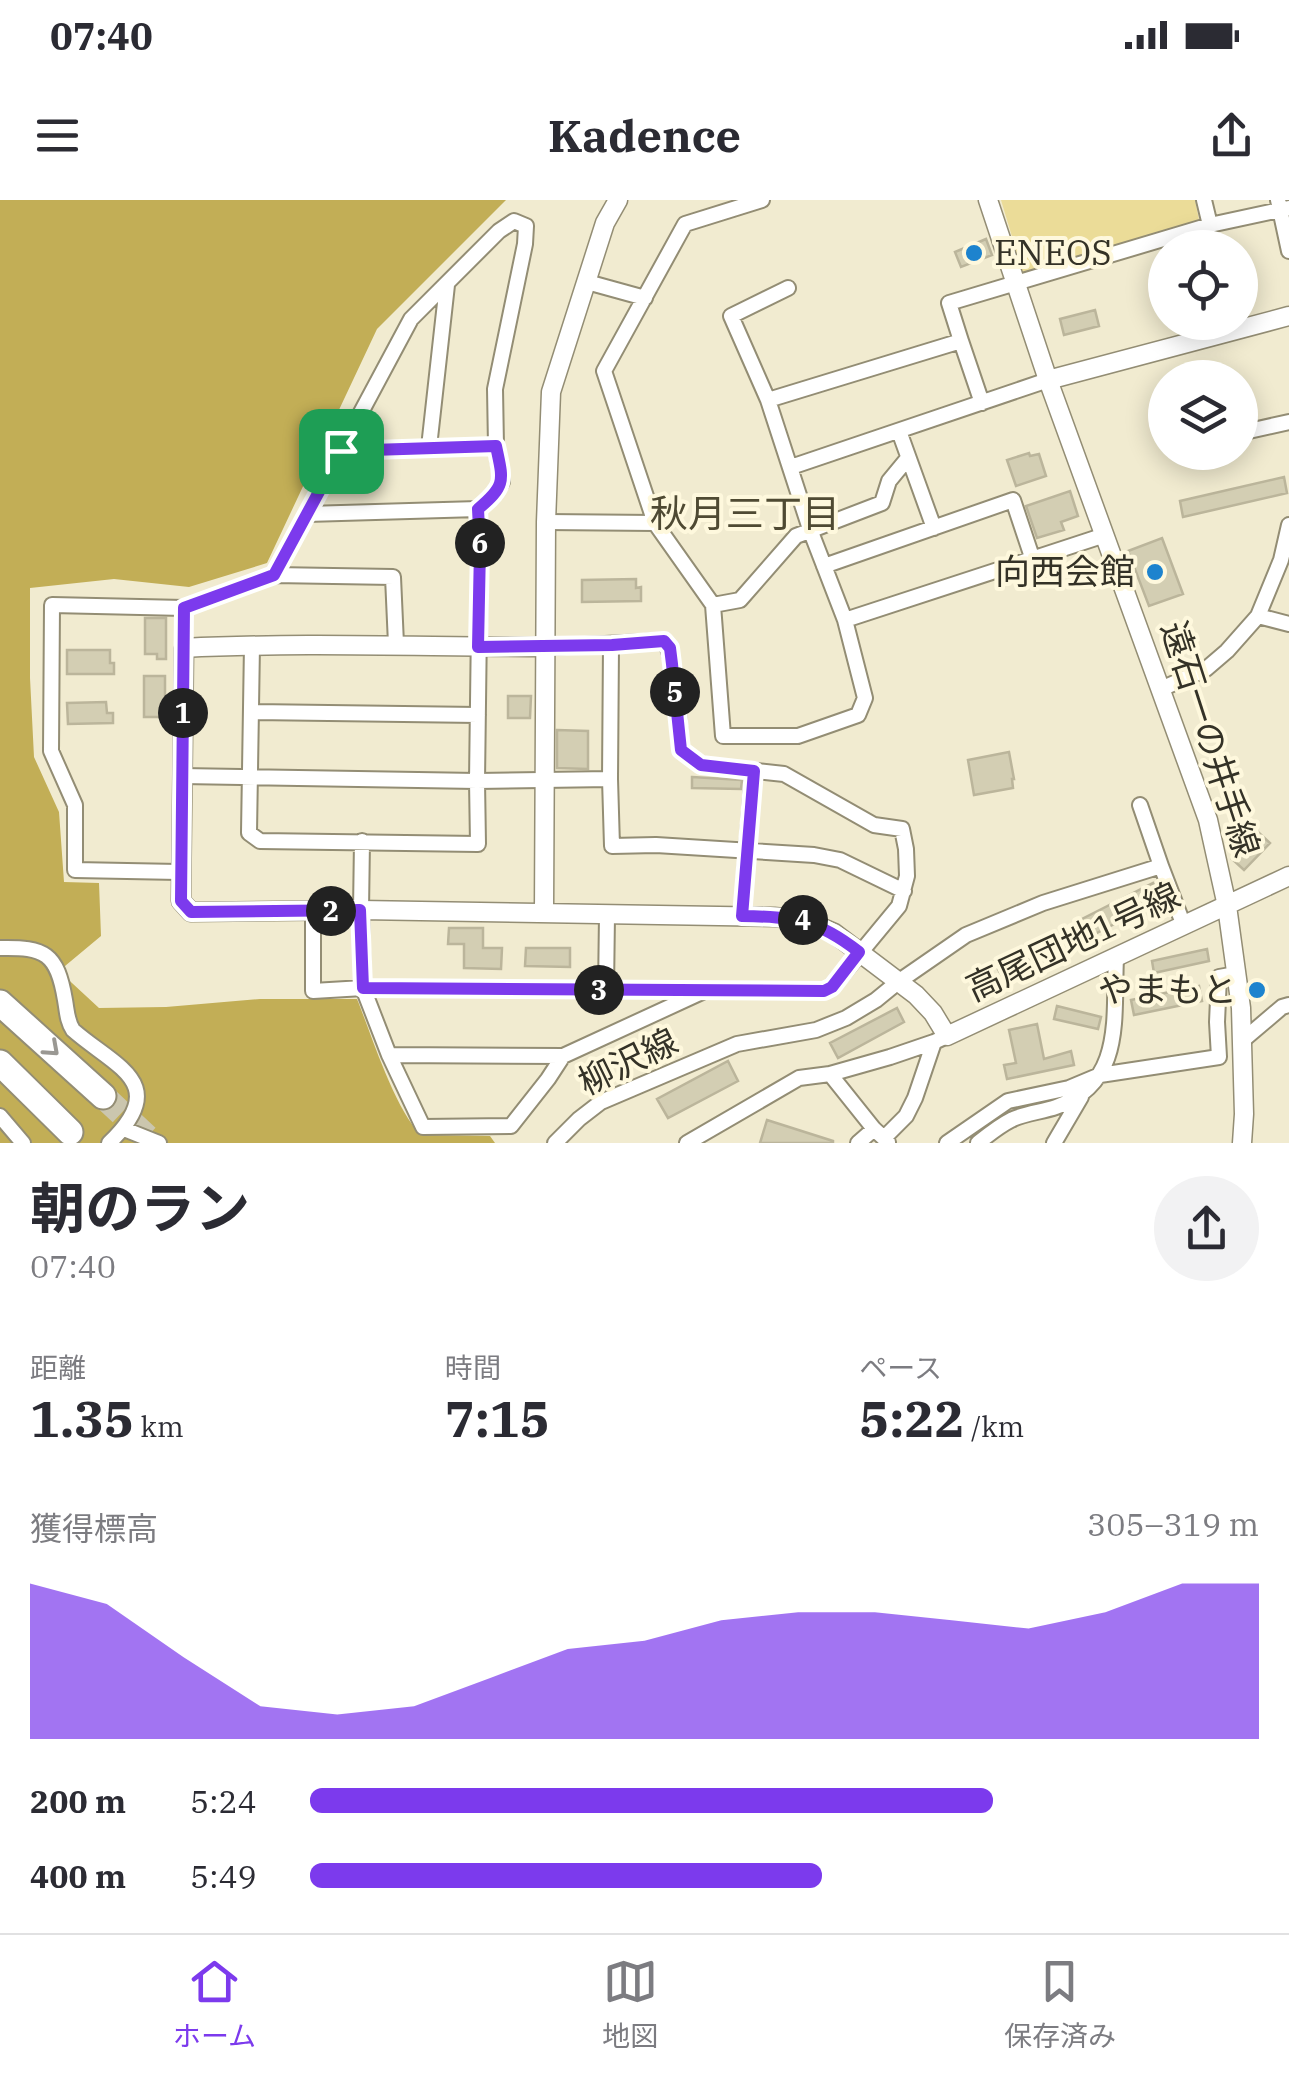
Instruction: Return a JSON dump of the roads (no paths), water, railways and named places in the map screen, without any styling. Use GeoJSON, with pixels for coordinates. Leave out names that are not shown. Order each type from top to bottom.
{"type":"FeatureCollection","features":[{"type":"Feature","properties":{"kind":"highway"},"geometry":{"type":"LineString","coordinates":[[0,1002],[104,1096]]}},
{"type":"Feature","properties":{"kind":"highway"},"geometry":{"type":"LineString","coordinates":[[0,1063],[70,1132]]}},
{"type":"Feature","properties":{"kind":"street"},"geometry":{"type":"LineString","coordinates":[[544,912],[546,522],[551,392],[605,222],[618,200]]}},
{"type":"Feature","properties":{"kind":"street"},"geometry":{"type":"LineString","coordinates":[[762,200],[685,224],[604,371],[655,523],[712,605],[723,736],[798,736],[858,716],[866,698],[845,620],[811,532],[768,400],[732,316],[788,288]]}},
{"type":"Feature","properties":{"kind":"street","name":"遠石一の井手線"},"geometry":{"type":"LineString","coordinates":[[988,200],[1048,380],[1208,820],[1228,906],[1236,974],[1242,1041],[1242,1143]]}},
{"type":"Feature","properties":{"kind":"street"},"geometry":{"type":"LineString","coordinates":[[1204,200],[1210,225]]}},
{"type":"Feature","properties":{"kind":"street"},"geometry":{"type":"LineString","coordinates":[[982,402],[949,303],[1282,206],[1289,251]]}},
{"type":"Feature","properties":{"kind":"street"},"geometry":{"type":"LineString","coordinates":[[274,575],[412,319],[499,231],[514,221],[526,226],[495,390],[496,446],[502,482],[493,496],[478,509],[307,514]]}},
{"type":"Feature","properties":{"kind":"street"},"geometry":{"type":"LineString","coordinates":[[587,282],[646,298]]}},
{"type":"Feature","properties":{"kind":"street"},"geometry":{"type":"LineString","coordinates":[[429,447],[446,285]]}},
{"type":"Feature","properties":{"kind":"street"},"geometry":{"type":"LineString","coordinates":[[791,467],[1048,380],[1289,316]]}},
{"type":"Feature","properties":{"kind":"street"},"geometry":{"type":"LineString","coordinates":[[768,400],[961,340]]}},
{"type":"Feature","properties":{"kind":"street"},"geometry":{"type":"LineString","coordinates":[[1258,429],[1289,422]]}},
{"type":"Feature","properties":{"kind":"street"},"geometry":{"type":"LineString","coordinates":[[899,430],[934,528]]}},
{"type":"Feature","properties":{"kind":"street"},"geometry":{"type":"LineString","coordinates":[[341,451],[496,446]]}},
{"type":"Feature","properties":{"kind":"street"},"geometry":{"type":"LineString","coordinates":[[712,605],[740,600],[796,536],[882,503],[889,482],[908,458]]}},
{"type":"Feature","properties":{"kind":"street"},"geometry":{"type":"LineString","coordinates":[[824,566],[1014,500],[1032,557]]}},
{"type":"Feature","properties":{"kind":"street"},"geometry":{"type":"LineString","coordinates":[[252,645],[249,833],[260,841],[478,844],[478,509]]}},
{"type":"Feature","properties":{"kind":"street"},"geometry":{"type":"LineString","coordinates":[[546,522],[655,523]]}},
{"type":"Feature","properties":{"kind":"street"},"geometry":{"type":"LineString","coordinates":[[1161,689],[1206,669],[1258,616],[1281,560],[1289,524]]}},
{"type":"Feature","properties":{"kind":"street"},"geometry":{"type":"LineString","coordinates":[[845,620],[1106,535]]}},
{"type":"Feature","properties":{"kind":"street"},"geometry":{"type":"LineString","coordinates":[[180,872],[75,870],[75,804],[51,751],[52,604],[184,608],[274,575],[393,577],[396,644]]}},
{"type":"Feature","properties":{"kind":"street"},"geometry":{"type":"LineString","coordinates":[[184,608],[180,872],[181,901],[191,912],[544,912],[804,920],[834,933],[898,982],[933,1013],[940,1039],[906,1116],[882,1137],[858,1143]]}},
{"type":"Feature","properties":{"kind":"street"},"geometry":{"type":"LineString","coordinates":[[1258,616],[1289,624]]}},
{"type":"Feature","properties":{"kind":"street"},"geometry":{"type":"LineString","coordinates":[[184,648],[396,644],[546,647],[664,641],[670,648],[681,750],[701,765],[784,774],[874,825],[902,829],[906,849],[907,876],[900,906],[832,987],[824,991],[363,988],[313,992],[313,912]]}},
{"type":"Feature","properties":{"kind":"street"},"geometry":{"type":"LineString","coordinates":[[612,645],[612,846],[748,849],[814,855],[840,860],[904,891]]}},
{"type":"Feature","properties":{"kind":"street"},"geometry":{"type":"LineString","coordinates":[[252,712],[478,716]]}},
{"type":"Feature","properties":{"kind":"street"},"geometry":{"type":"LineString","coordinates":[[742,916],[754,771]]}},
{"type":"Feature","properties":{"kind":"street"},"geometry":{"type":"LineString","coordinates":[[182,776],[610,779]]}},
{"type":"Feature","properties":{"kind":"street"},"geometry":{"type":"LineString","coordinates":[[1140,805],[1184,926]]}},
{"type":"Feature","properties":{"kind":"street"},"geometry":{"type":"LineString","coordinates":[[362,841],[363,988],[423,1126],[511,1126],[563,1056]]}},
{"type":"Feature","properties":{"kind":"street","name":"柳沢線"},"geometry":{"type":"LineString","coordinates":[[555,1143],[601,1102],[737,1044],[816,1030],[846,1018],[966,935],[1043,902],[1162,866]]}},
{"type":"Feature","properties":{"kind":"street","name":"高尾団地1号線"},"geometry":{"type":"LineString","coordinates":[[940,1039],[1289,876]]}},
{"type":"Feature","properties":{"kind":"street"},"geometry":{"type":"LineString","coordinates":[[606,914],[606,990]]}},
{"type":"Feature","properties":{"kind":"street"},"geometry":{"type":"LineString","coordinates":[[0,948],[40,951],[51,959],[73,1030],[120,1065],[135,1083],[134,1108],[124,1129],[110,1143]]}},
{"type":"Feature","properties":{"kind":"street"},"geometry":{"type":"LineString","coordinates":[[1054,1143],[1112,1050],[1116,958]]}},
{"type":"Feature","properties":{"kind":"street"},"geometry":{"type":"LineString","coordinates":[[946,1143],[1008,1101],[1069,1088],[1100,1074],[1219,1057],[1219,977],[1236,974]]}},
{"type":"Feature","properties":{"kind":"street"},"geometry":{"type":"LineString","coordinates":[[389,1055],[563,1056],[708,990]]}},
{"type":"Feature","properties":{"kind":"street"},"geometry":{"type":"LineString","coordinates":[[1242,1041],[1289,1005]]}},
{"type":"Feature","properties":{"kind":"street"},"geometry":{"type":"LineString","coordinates":[[687,1143],[799,1078],[830,1074],[940,1039]]}},
{"type":"Feature","properties":{"kind":"street"},"geometry":{"type":"LineString","coordinates":[[830,1074],[882,1137]]}},
{"type":"Feature","properties":{"kind":"street"},"geometry":{"type":"LineString","coordinates":[[978,1143],[1012,1119],[1081,1096]]}},
{"type":"Feature","properties":{"kind":"street"},"geometry":{"type":"LineString","coordinates":[[0,1116],[23,1143]]}},
{"type":"Feature","properties":{"kind":"street"},"geometry":{"type":"LineString","coordinates":[[124,1129],[158,1143]]}},
{"type":"Feature","properties":{"kind":"tunnel"},"geometry":{"type":"LineString","coordinates":[[103,1096],[147,1137]]}},
{"type":"Feature","properties":{"kind":"place","name":"ENEOS"},"geometry":{"type":"Point","coordinates":[974,253]}},
{"type":"Feature","properties":{"kind":"place","name":"向西会館"},"geometry":{"type":"Point","coordinates":[1155,572]}},
{"type":"Feature","properties":{"kind":"place","name":"やまもと"},"geometry":{"type":"Point","coordinates":[1257,990]}},
{"type":"Feature","properties":{"kind":"district","name":"秋月三丁目"},"geometry":{"type":"Point","coordinates":[745,514]}}]}
